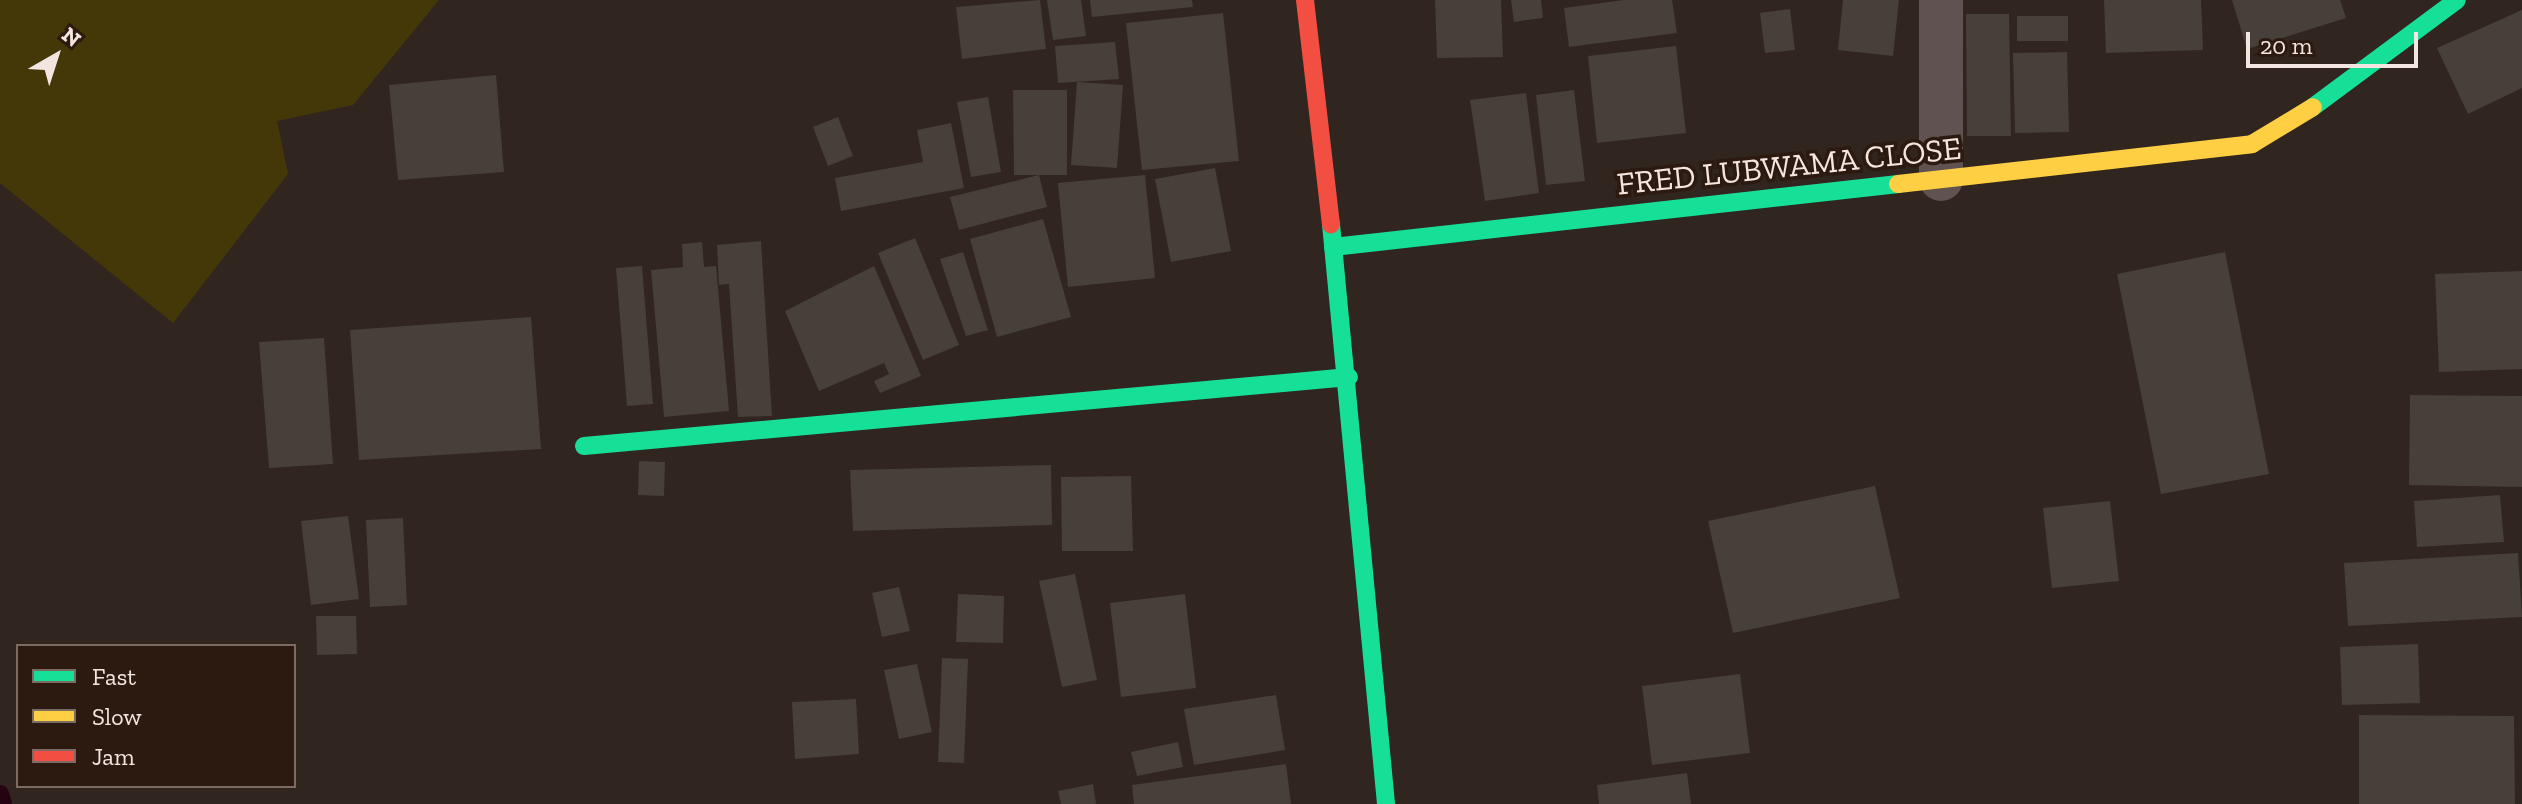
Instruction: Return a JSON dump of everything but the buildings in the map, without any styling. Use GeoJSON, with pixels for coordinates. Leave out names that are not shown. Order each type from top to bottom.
{"type":"FeatureCollection","features":[{"type":"Feature","properties":{"kind":"street"},"geometry":{"type":"LineString","coordinates":[[1305,0],[1349,377],[1386,804]]}},
{"type":"Feature","properties":{"kind":"street"},"geometry":{"type":"LineString","coordinates":[[1941,0],[1941,179]]}},
{"type":"Feature","properties":{"kind":"street","name":"FRED LUBWAMA CLOSE"},"geometry":{"type":"LineString","coordinates":[[1333,247],[2252,144],[2324,101],[2457,0]]}},
{"type":"Feature","properties":{"kind":"street"},"geometry":{"type":"LineString","coordinates":[[584,446],[1349,377]]}},
{"type":"Feature","properties":{"kind":"shaded area"},"geometry":{"type":"Polygon","coordinates":[[[0,0],[439,0],[353,105],[277,121],[288,174],[173,323],[0,183],[0,0]]]}},
{"type":"Feature","properties":{"kind":"waterway"},"geometry":{"type":"LineString","coordinates":[[0,794],[3,804]]}},
{"type":"Feature","properties":{"kind":"traffic: fast"},"geometry":{"type":"LineString","coordinates":[[2313,107],[2457,0]]}},
{"type":"Feature","properties":{"kind":"traffic: fast"},"geometry":{"type":"LineString","coordinates":[[1333,247],[1898,184]]}},
{"type":"Feature","properties":{"kind":"traffic: fast"},"geometry":{"type":"LineString","coordinates":[[1331,224],[1386,804]]}},
{"type":"Feature","properties":{"kind":"traffic: fast"},"geometry":{"type":"LineString","coordinates":[[584,446],[1349,377]]}},
{"type":"Feature","properties":{"kind":"traffic: slow"},"geometry":{"type":"LineString","coordinates":[[1898,184],[2252,144],[2313,107]]}},
{"type":"Feature","properties":{"kind":"traffic: jam"},"geometry":{"type":"LineString","coordinates":[[1305,0],[1331,224]]}}]}
